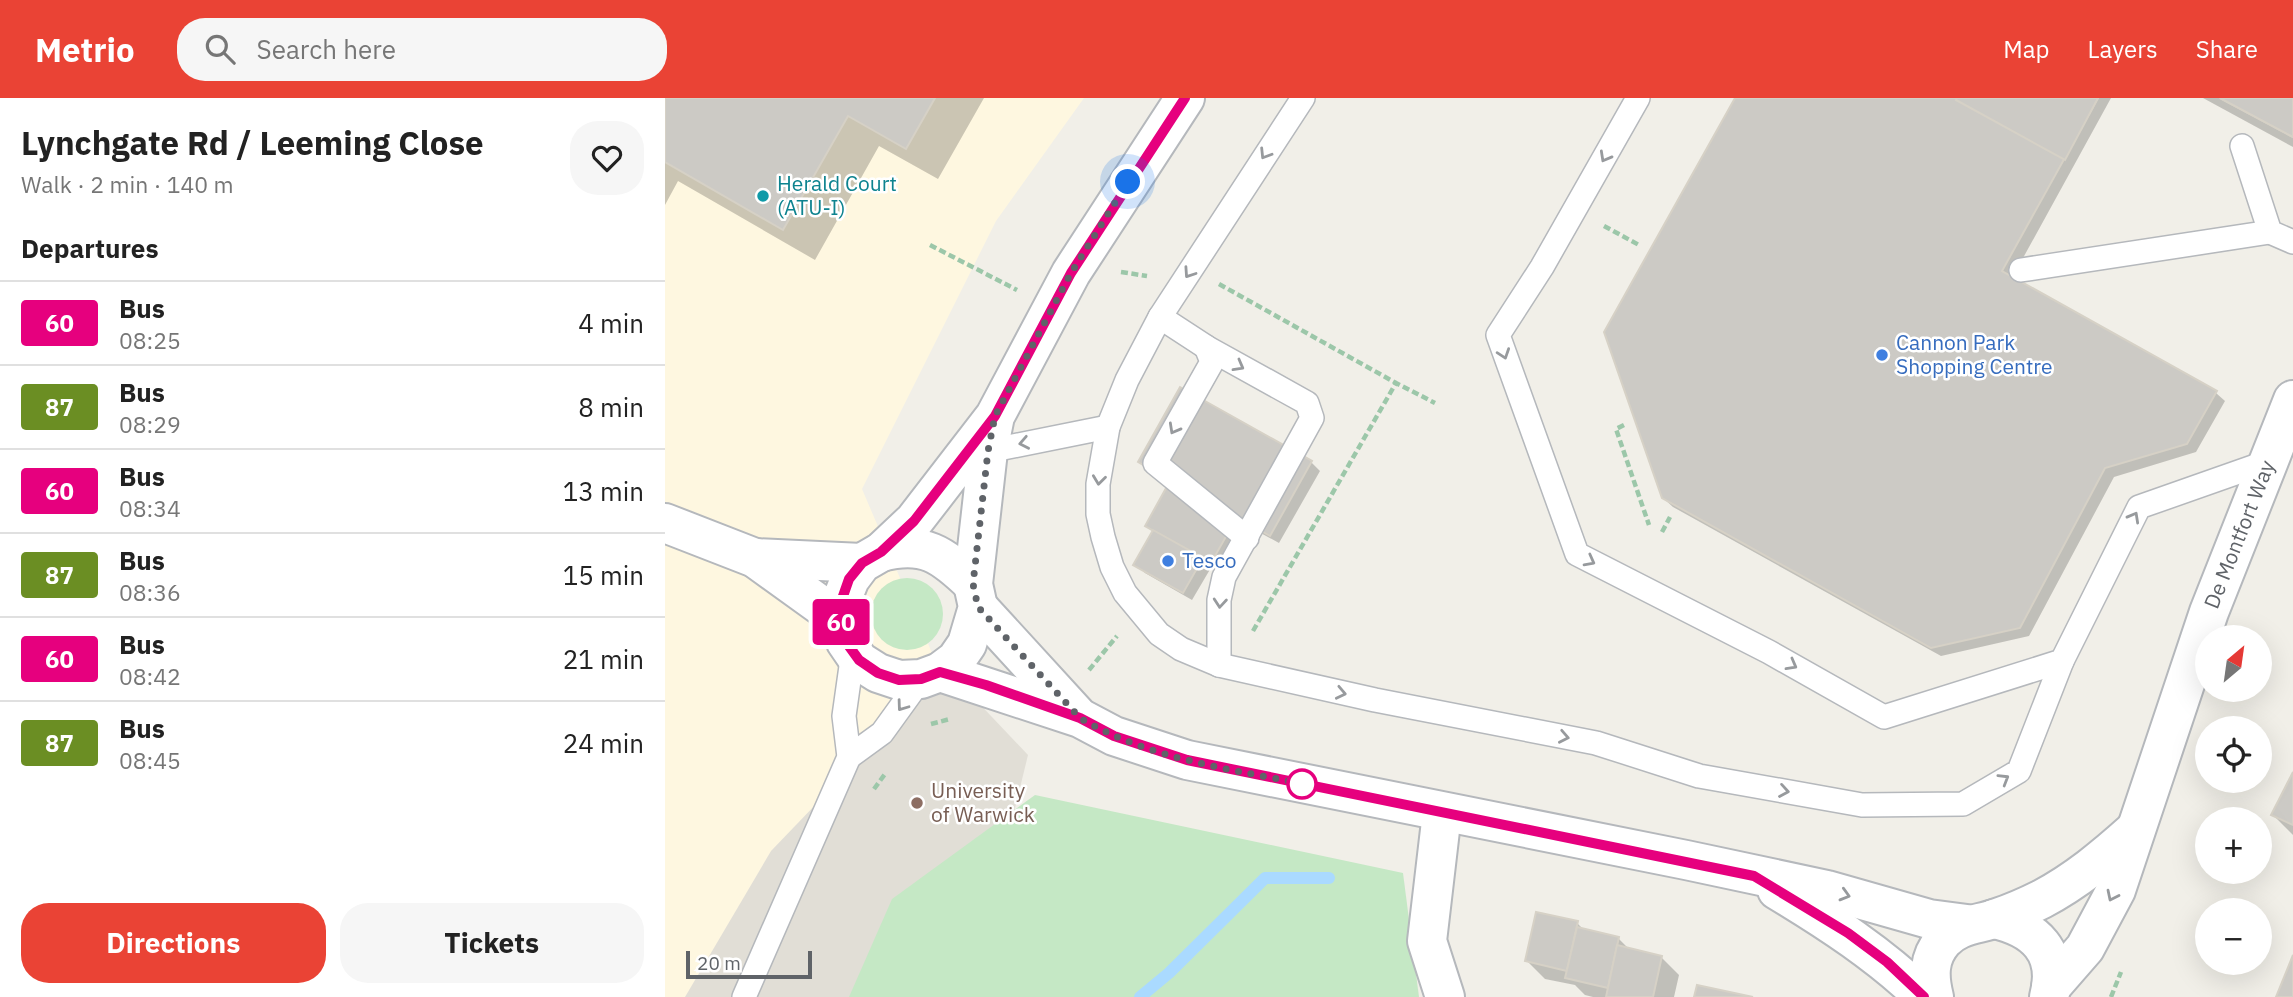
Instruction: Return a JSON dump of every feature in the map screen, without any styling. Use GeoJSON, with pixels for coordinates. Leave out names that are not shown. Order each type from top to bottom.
{"type":"FeatureCollection","features":[{"type":"Feature","properties":{"kind":"street"},"geometry":{"type":"LineString","coordinates":[[992,433],[976,595],[967,644],[955,660],[930,675],[899,680],[878,673],[859,660],[847,636],[842,599],[849,579],[933,499],[992,433],[1071,273],[1185,98]]}},
{"type":"Feature","properties":{"kind":"street","name":"De Montfort Way"},"geometry":{"type":"LineString","coordinates":[[2050,992],[2085,948],[2111,900],[2209,612],[2293,400]]}},
{"type":"Feature","properties":{"kind":"street"},"geometry":{"type":"LineString","coordinates":[[665,523],[755,558],[847,636]]}},
{"type":"Feature","properties":{"kind":"street"},"geometry":{"type":"LineString","coordinates":[[755,558],[871,557],[901,547],[922,548],[941,556],[1080,718]]}},
{"type":"Feature","properties":{"kind":"street"},"geometry":{"type":"LineString","coordinates":[[930,675],[1080,718],[1114,736],[1187,760],[1827,890],[1929,919],[1980,922]]}},
{"type":"Feature","properties":{"kind":"street"},"geometry":{"type":"LineString","coordinates":[[1442,813],[1427,941],[1445,997]]}},
{"type":"Feature","properties":{"kind":"street","name":"De Montfort Way"},"geometry":{"type":"LineString","coordinates":[[1934,997],[1930,977],[1931,960],[1944,940],[1980,922],[2042,899],[2097,864],[2134,831]]}},
{"type":"Feature","properties":{"kind":"street"},"geometry":{"type":"LineString","coordinates":[[1754,876],[1848,933],[1887,962],[1924,997]]}},
{"type":"Feature","properties":{"kind":"street","name":"De Montfort Way"},"geometry":{"type":"LineString","coordinates":[[1980,922],[2017,924],[2041,942],[2052,967],[2050,992]]}},
{"type":"Feature","properties":{"kind":"lane"},"geometry":{"type":"LineString","coordinates":[[1304,98],[1160,317],[1127,380],[1108,427],[1098,484],[1098,513],[1112,567],[1133,604],[1159,634],[1181,649],[1219,665],[1375,700],[1596,743],[1699,776],[1862,805],[1963,804],[2019,771],[2062,661],[2139,507],[2267,462]]}},
{"type":"Feature","properties":{"kind":"lane"},"geometry":{"type":"LineString","coordinates":[[1638,98],[1542,267],[1498,335],[1577,554],[1769,652],[1884,717],[2062,661]]}},
{"type":"Feature","properties":{"kind":"lane"},"geometry":{"type":"LineString","coordinates":[[2242,146],[2270,232]]}},
{"type":"Feature","properties":{"kind":"lane"},"geometry":{"type":"LineString","coordinates":[[2021,270],[2270,232],[2293,242]]}},
{"type":"Feature","properties":{"kind":"lane"},"geometry":{"type":"LineString","coordinates":[[1160,317],[1206,347],[1307,403],[1313,418],[1224,577],[1219,600],[1219,665]]}},
{"type":"Feature","properties":{"kind":"lane"},"geometry":{"type":"LineString","coordinates":[[1206,347],[1212,362],[1155,463],[1247,538]]}},
{"type":"Feature","properties":{"kind":"lane"},"geometry":{"type":"LineString","coordinates":[[992,433],[1108,427]]}},
{"type":"Feature","properties":{"kind":"lane"},"geometry":{"type":"LineString","coordinates":[[847,636],[844,716],[849,757]]}},
{"type":"Feature","properties":{"kind":"lane"},"geometry":{"type":"LineString","coordinates":[[744,997],[849,757],[882,733],[930,675]]}},
{"type":"Feature","properties":{"kind":"path"},"geometry":{"type":"LineString","coordinates":[[1616,232],[1639,246]]}},
{"type":"Feature","properties":{"kind":"path"},"geometry":{"type":"LineString","coordinates":[[930,245],[1018,291]]}},
{"type":"Feature","properties":{"kind":"path"},"geometry":{"type":"LineString","coordinates":[[1071,273],[1092,284],[1101,269],[1184,281],[1207,277],[1396,383]]}},
{"type":"Feature","properties":{"kind":"path"},"geometry":{"type":"LineString","coordinates":[[1624,425],[1616,429],[1649,524]]}},
{"type":"Feature","properties":{"kind":"path"},"geometry":{"type":"LineString","coordinates":[[1662,532],[1670,517]]}},
{"type":"Feature","properties":{"kind":"path"},"geometry":{"type":"LineString","coordinates":[[923,731],[932,724],[955,718]]}},
{"type":"Feature","properties":{"kind":"shaded area"},"geometry":{"type":"Polygon","coordinates":[[[665,98],[1084,98],[996,221],[862,489],[941,674],[687,997],[665,997],[665,98]]]}},
{"type":"Feature","properties":{"kind":"shaded area","name":"University of Warwick"},"geometry":{"type":"Polygon","coordinates":[[[941,674],[956,679],[1028,755],[969,997],[685,997],[771,851],[941,674]]]}},
{"type":"Feature","properties":{"kind":"green space"},"geometry":{"type":"Polygon","coordinates":[[[900,578],[914,578],[933,588],[943,607],[943,621],[933,640],[914,650],[900,650],[881,640],[871,621],[871,607],[881,588],[900,578]]]}},
{"type":"Feature","properties":{"kind":"green space"},"geometry":{"type":"Polygon","coordinates":[[[1035,795],[1403,873],[1419,997],[849,997],[892,899],[1035,795]]]}},
{"type":"Feature","properties":{"kind":"building","name":"Herald Court (ATU-I)"},"geometry":{"type":"Polygon","coordinates":[[[665,98],[935,98],[906,149],[848,116],[783,230],[665,162],[665,98]]]}},
{"type":"Feature","properties":{"kind":"building","name":"Cannon Park Shopping Centre"},"geometry":{"type":"Polygon","coordinates":[[[1735,98],[2098,98],[2002,271],[2217,391],[2187,444],[2105,468],[2020,628],[1931,648],[1662,498],[1604,332],[1735,98]]]}},
{"type":"Feature","properties":{"kind":"building"},"geometry":{"type":"Polygon","coordinates":[[[2098,98],[2065,160],[1956,100],[2098,98]]]}},
{"type":"Feature","properties":{"kind":"building"},"geometry":{"type":"Polygon","coordinates":[[[2220,98],[2293,98],[2293,137],[2220,98]]]}},
{"type":"Feature","properties":{"kind":"building"},"geometry":{"type":"Polygon","coordinates":[[[2220,98],[2293,98],[2293,137],[2220,98]]]}},
{"type":"Feature","properties":{"kind":"building"},"geometry":{"type":"Polygon","coordinates":[[[1180,387],[1312,461],[1270,536],[1237,517],[1211,563],[1145,526],[1170,481],[1138,462],[1180,387]]]}},
{"type":"Feature","properties":{"kind":"building","name":"Tesco"},"geometry":{"type":"Polygon","coordinates":[[[1153,530],[1203,558],[1183,593],[1133,565],[1153,530]]]}},
{"type":"Feature","properties":{"kind":"building"},"geometry":{"type":"Polygon","coordinates":[[[2293,772],[2293,825],[2272,813],[2293,772]]]}},
{"type":"Feature","properties":{"kind":"building"},"geometry":{"type":"Polygon","coordinates":[[[1536,912],[1578,921],[1567,971],[1525,961],[1536,912]]]}},
{"type":"Feature","properties":{"kind":"building"},"geometry":{"type":"Polygon","coordinates":[[[1577,927],[1619,937],[1608,988],[1565,978],[1577,927]]]}},
{"type":"Feature","properties":{"kind":"building"},"geometry":{"type":"Polygon","coordinates":[[[1617,945],[1662,956],[1653,997],[1606,997],[1617,945]]]}},
{"type":"Feature","properties":{"kind":"building"},"geometry":{"type":"Polygon","coordinates":[[[2293,955],[2293,997],[2276,997],[2293,955]]]}},
{"type":"Feature","properties":{"kind":"building"},"geometry":{"type":"Polygon","coordinates":[[[1697,985],[1753,997],[1694,997],[1697,985]]]}},
{"type":"Feature","properties":{"kind":"waterway"},"geometry":{"type":"LineString","coordinates":[[1140,997],[1169,973],[1265,878],[1329,878]]}},
{"type":"Feature","properties":{"kind":"bus line","name":"60"},"geometry":{"type":"LineString","coordinates":[[1185,98],[1071,273],[995,416],[914,521],[881,552],[862,563],[849,579],[842,599],[841,620],[846,642],[859,660],[878,673],[899,680],[921,679],[940,672],[986,685],[1080,718],[1114,736],[1187,760],[1754,876],[1848,933],[1887,962],[1924,997]]}},
{"type":"Feature","properties":{"kind":"place","name":"Herald Court (ATU-I)"},"geometry":{"type":"Point","coordinates":[763,196]}},
{"type":"Feature","properties":{"kind":"place","name":"Cannon Park Shopping Centre"},"geometry":{"type":"Point","coordinates":[1882,355]}},
{"type":"Feature","properties":{"kind":"place","name":"Tesco"},"geometry":{"type":"Point","coordinates":[1168,561]}},
{"type":"Feature","properties":{"kind":"place","name":"University of Warwick"},"geometry":{"type":"Point","coordinates":[917,803]}},
{"type":"Feature","properties":{"kind":"route"},"geometry":{"type":"LineString","coordinates":[[1128,182],[1071,273],[995,416],[988,451],[973,584],[978,607],[1080,718],[1094,726],[1114,736],[1187,760],[1314,786],[1302,784]]}}]}
